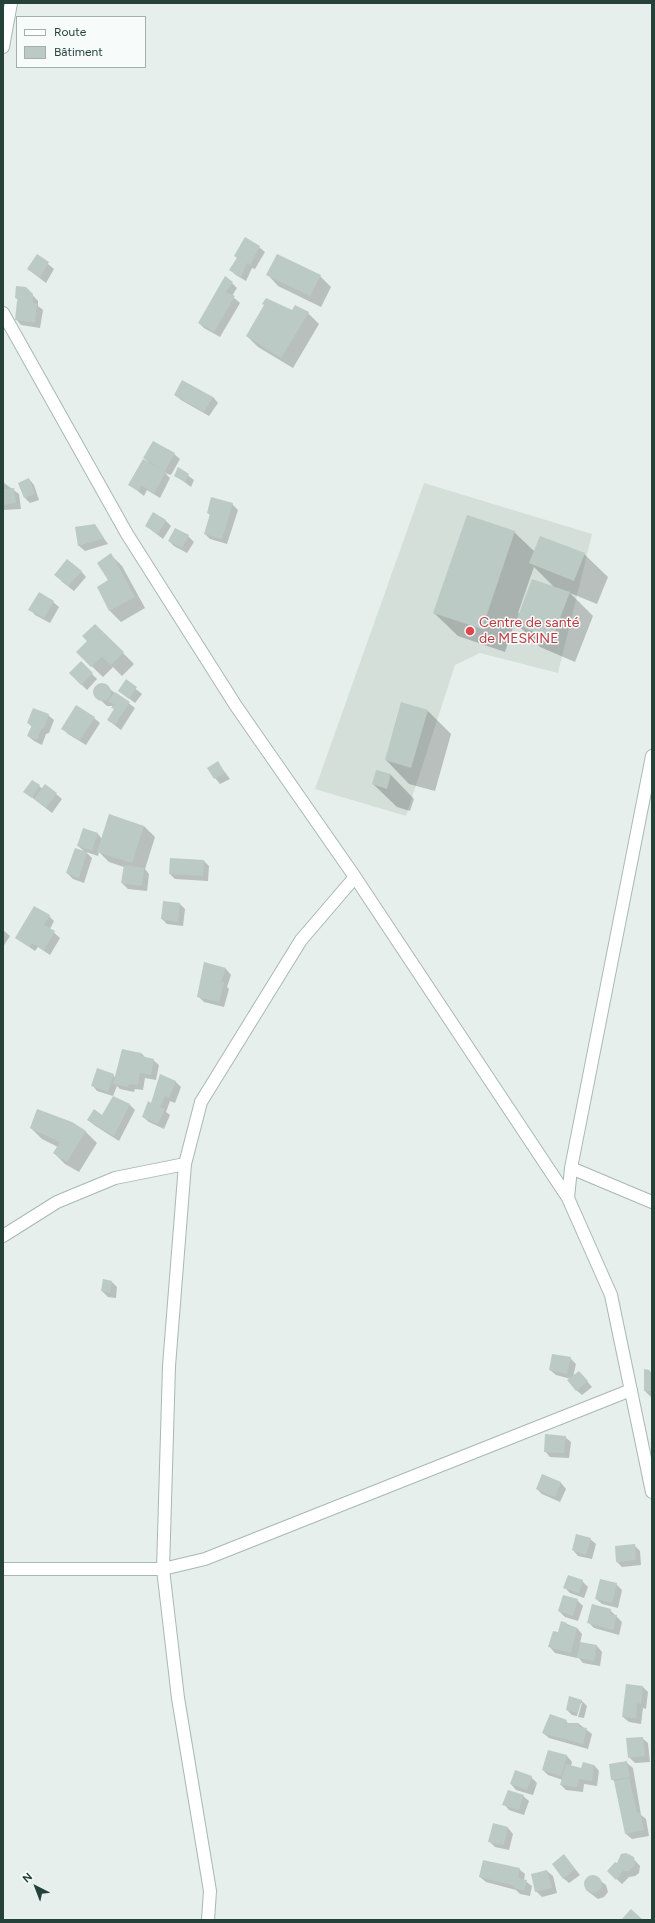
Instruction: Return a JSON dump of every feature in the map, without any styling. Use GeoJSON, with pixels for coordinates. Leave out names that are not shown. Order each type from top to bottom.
{"type":"FeatureCollection","features":[{"type":"Feature","properties":{"kind":"street"},"geometry":{"type":"LineString","coordinates":[[3,47],[11,3]]}},
{"type":"Feature","properties":{"kind":"street"},"geometry":{"type":"LineString","coordinates":[[3,313],[127,534],[236,706],[355,877],[568,1198],[611,1295],[652,1492]]}},
{"type":"Feature","properties":{"kind":"street"},"geometry":{"type":"LineString","coordinates":[[568,1198],[571,1168],[652,756]]}},
{"type":"Feature","properties":{"kind":"street"},"geometry":{"type":"LineString","coordinates":[[208,1920],[210,1891],[178,1698],[163,1569],[169,1366],[185,1164],[201,1102],[204,1096],[301,940],[355,877]]}},
{"type":"Feature","properties":{"kind":"street"},"geometry":{"type":"LineString","coordinates":[[3,1236],[57,1202],[115,1178],[185,1164]]}},
{"type":"Feature","properties":{"kind":"street"},"geometry":{"type":"LineString","coordinates":[[571,1168],[652,1202]]}},
{"type":"Feature","properties":{"kind":"street"},"geometry":{"type":"LineString","coordinates":[[3,1569],[163,1569],[205,1559],[631,1390]]}},
{"type":"Feature","properties":{"kind":"shaded area","name":"Centre de santé de MESKINE"},"geometry":{"type":"Polygon","coordinates":[[[424,483],[592,534],[558,673],[480,653],[455,665],[406,816],[315,789],[424,483]]]}},
{"type":"Feature","properties":{"kind":"building"},"geometry":{"type":"Polygon","coordinates":[[[245,237],[260,246],[250,265],[247,263],[241,277],[229,270],[237,258],[234,256],[245,237]]]}},
{"type":"Feature","properties":{"kind":"building"},"geometry":{"type":"Polygon","coordinates":[[[37,254],[49,262],[40,278],[27,269],[37,254]]]}},
{"type":"Feature","properties":{"kind":"building"},"geometry":{"type":"Polygon","coordinates":[[[277,254],[321,275],[310,296],[266,275],[277,254]]]}},
{"type":"Feature","properties":{"kind":"building"},"geometry":{"type":"Polygon","coordinates":[[[225,276],[233,282],[226,292],[235,296],[214,332],[198,323],[225,276]]]}},
{"type":"Feature","properties":{"kind":"building"},"geometry":{"type":"Polygon","coordinates":[[[16,286],[26,287],[33,294],[33,303],[37,304],[35,323],[15,320],[17,301],[19,299],[15,298],[16,286]]]}},
{"type":"Feature","properties":{"kind":"building"},"geometry":{"type":"Polygon","coordinates":[[[266,298],[292,310],[295,305],[309,312],[281,358],[246,336],[264,305],[262,304],[266,298]]]}},
{"type":"Feature","properties":{"kind":"building"},"geometry":{"type":"Polygon","coordinates":[[[182,380],[213,397],[204,412],[174,395],[182,380]]]}},
{"type":"Feature","properties":{"kind":"building"},"geometry":{"type":"Polygon","coordinates":[[[153,441],[175,453],[165,471],[143,458],[153,441]]]}},
{"type":"Feature","properties":{"kind":"building"},"geometry":{"type":"Polygon","coordinates":[[[143,459],[166,472],[154,493],[141,485],[138,491],[128,485],[143,459]]]}},
{"type":"Feature","properties":{"kind":"building"},"geometry":{"type":"Polygon","coordinates":[[[178,467],[189,474],[185,482],[174,476],[178,467]]]}},
{"type":"Feature","properties":{"kind":"building"},"geometry":{"type":"Polygon","coordinates":[[[29,478],[35,494],[24,498],[18,483],[29,478]]]}},
{"type":"Feature","properties":{"kind":"building"},"geometry":{"type":"Polygon","coordinates":[[[3,481],[5,489],[14,488],[16,503],[3,505],[3,481]]]}},
{"type":"Feature","properties":{"kind":"building"},"geometry":{"type":"Polygon","coordinates":[[[211,497],[233,503],[222,539],[204,534],[210,514],[207,513],[211,497]]]}},
{"type":"Feature","properties":{"kind":"building"},"geometry":{"type":"Polygon","coordinates":[[[153,512],[166,520],[158,534],[145,526],[153,512]]]}},
{"type":"Feature","properties":{"kind":"building"},"geometry":{"type":"Polygon","coordinates":[[[467,515],[515,531],[482,629],[433,613],[467,515]]]}},
{"type":"Feature","properties":{"kind":"building"},"geometry":{"type":"Polygon","coordinates":[[[95,524],[104,538],[78,546],[75,527],[95,524]]]}},
{"type":"Feature","properties":{"kind":"building"},"geometry":{"type":"Polygon","coordinates":[[[175,528],[189,535],[182,548],[168,541],[175,528]]]}},
{"type":"Feature","properties":{"kind":"building"},"geometry":{"type":"Polygon","coordinates":[[[540,536],[585,553],[574,581],[529,563],[540,536]]]}},
{"type":"Feature","properties":{"kind":"building"},"geometry":{"type":"Polygon","coordinates":[[[111,553],[135,597],[109,611],[97,587],[108,580],[97,563],[111,553]]]}},
{"type":"Feature","properties":{"kind":"building"},"geometry":{"type":"Polygon","coordinates":[[[67,559],[82,571],[68,586],[54,575],[67,559]]]}},
{"type":"Feature","properties":{"kind":"building"},"geometry":{"type":"Polygon","coordinates":[[[532,579],[570,592],[552,639],[515,624],[532,579]]]}},
{"type":"Feature","properties":{"kind":"building"},"geometry":{"type":"Polygon","coordinates":[[[39,592],[54,601],[44,618],[28,610],[39,592]]]}},
{"type":"Feature","properties":{"kind":"building"},"geometry":{"type":"Polygon","coordinates":[[[95,624],[124,652],[111,665],[102,657],[91,667],[76,652],[87,641],[82,636],[95,624]]]}},
{"type":"Feature","properties":{"kind":"building"},"geometry":{"type":"Polygon","coordinates":[[[81,661],[93,673],[81,685],[69,673],[81,661]]]}},
{"type":"Feature","properties":{"kind":"building"},"geometry":{"type":"Polygon","coordinates":[[[126,679],[137,687],[129,699],[118,691],[126,679]]]}},
{"type":"Feature","properties":{"kind":"building"},"geometry":{"type":"Polygon","coordinates":[[[102,683],[106,684],[110,688],[110,696],[106,700],[102,701],[98,700],[94,696],[93,692],[94,688],[98,684],[102,683]]]}},
{"type":"Feature","properties":{"kind":"building"},"geometry":{"type":"Polygon","coordinates":[[[115,692],[130,702],[115,725],[107,720],[114,709],[111,708],[114,704],[108,701],[115,692]]]}},
{"type":"Feature","properties":{"kind":"building"},"geometry":{"type":"Polygon","coordinates":[[[401,702],[428,710],[411,768],[385,760],[401,702]]]}},
{"type":"Feature","properties":{"kind":"building"},"geometry":{"type":"Polygon","coordinates":[[[76,705],[95,717],[80,740],[61,729],[76,705]]]}},
{"type":"Feature","properties":{"kind":"building"},"geometry":{"type":"Polygon","coordinates":[[[33,708],[49,714],[44,728],[41,729],[37,740],[27,736],[32,725],[27,723],[33,708]]]}},
{"type":"Feature","properties":{"kind":"building"},"geometry":{"type":"Polygon","coordinates":[[[218,761],[225,773],[214,779],[207,768],[218,761]]]}},
{"type":"Feature","properties":{"kind":"building"},"geometry":{"type":"Polygon","coordinates":[[[376,770],[391,774],[387,789],[372,784],[376,770]]]}},
{"type":"Feature","properties":{"kind":"building"},"geometry":{"type":"Polygon","coordinates":[[[32,780],[40,785],[32,798],[23,792],[32,780]]]}},
{"type":"Feature","properties":{"kind":"building"},"geometry":{"type":"Polygon","coordinates":[[[45,784],[57,793],[46,808],[34,799],[45,784]]]}},
{"type":"Feature","properties":{"kind":"building"},"geometry":{"type":"Polygon","coordinates":[[[109,814],[144,826],[132,863],[97,852],[109,814]]]}},
{"type":"Feature","properties":{"kind":"building"},"geometry":{"type":"Polygon","coordinates":[[[83,828],[98,833],[92,851],[77,846],[83,828]]]}},
{"type":"Feature","properties":{"kind":"building"},"geometry":{"type":"Polygon","coordinates":[[[75,848],[87,852],[79,878],[66,873],[75,848]]]}},
{"type":"Feature","properties":{"kind":"building"},"geometry":{"type":"Polygon","coordinates":[[[170,858],[204,860],[203,876],[169,874],[170,858]]]}},
{"type":"Feature","properties":{"kind":"building"},"geometry":{"type":"Polygon","coordinates":[[[124,865],[144,868],[142,886],[121,883],[124,865]]]}},
{"type":"Feature","properties":{"kind":"building"},"geometry":{"type":"Polygon","coordinates":[[[163,901],[180,903],[178,922],[161,919],[163,901]]]}},
{"type":"Feature","properties":{"kind":"building"},"geometry":{"type":"Polygon","coordinates":[[[34,906],[50,915],[44,925],[55,931],[44,950],[32,943],[29,947],[15,938],[34,906]]]}},
{"type":"Feature","properties":{"kind":"building"},"geometry":{"type":"Polygon","coordinates":[[[204,962],[226,968],[221,982],[224,982],[219,1002],[197,997],[204,962]]]}},
{"type":"Feature","properties":{"kind":"building"},"geometry":{"type":"Polygon","coordinates":[[[122,1049],[141,1053],[141,1056],[154,1059],[151,1075],[140,1073],[138,1085],[129,1084],[128,1087],[113,1084],[122,1049]]]}},
{"type":"Feature","properties":{"kind":"building"},"geometry":{"type":"Polygon","coordinates":[[[97,1068],[114,1074],[108,1092],[91,1086],[97,1068]]]}},
{"type":"Feature","properties":{"kind":"building"},"geometry":{"type":"Polygon","coordinates":[[[160,1074],[176,1081],[169,1098],[165,1096],[160,1107],[165,1109],[158,1124],[142,1117],[148,1101],[151,1103],[160,1074]]]}},
{"type":"Feature","properties":{"kind":"building"},"geometry":{"type":"Polygon","coordinates":[[[113,1096],[130,1104],[114,1136],[87,1120],[94,1109],[102,1115],[113,1096]]]}},
{"type":"Feature","properties":{"kind":"building"},"geometry":{"type":"Polygon","coordinates":[[[37,1109],[72,1122],[86,1131],[67,1162],[53,1153],[60,1142],[30,1128],[37,1109]]]}},
{"type":"Feature","properties":{"kind":"building"},"geometry":{"type":"Polygon","coordinates":[[[103,1279],[112,1281],[110,1293],[101,1291],[103,1279]]]}},
{"type":"Feature","properties":{"kind":"building"},"geometry":{"type":"Polygon","coordinates":[[[552,1354],[571,1357],[567,1374],[549,1370],[552,1354]]]}},
{"type":"Feature","properties":{"kind":"building"},"geometry":{"type":"Polygon","coordinates":[[[644,1369],[650,1370],[649,1373],[652,1373],[652,1391],[644,1391],[644,1369]]]}},
{"type":"Feature","properties":{"kind":"building"},"geometry":{"type":"Polygon","coordinates":[[[579,1371],[588,1381],[576,1391],[567,1380],[579,1371]]]}},
{"type":"Feature","properties":{"kind":"building"},"geometry":{"type":"Polygon","coordinates":[[[545,1434],[566,1436],[564,1453],[544,1452],[545,1434]]]}},
{"type":"Feature","properties":{"kind":"building"},"geometry":{"type":"Polygon","coordinates":[[[542,1474],[561,1482],[555,1497],[536,1489],[542,1474]]]}},
{"type":"Feature","properties":{"kind":"building"},"geometry":{"type":"Polygon","coordinates":[[[576,1534],[591,1538],[586,1555],[572,1550],[576,1534]]]}},
{"type":"Feature","properties":{"kind":"building"},"geometry":{"type":"Polygon","coordinates":[[[635,1544],[636,1560],[616,1562],[615,1546],[635,1544]]]}},
{"type":"Feature","properties":{"kind":"building"},"geometry":{"type":"Polygon","coordinates":[[[568,1575],[583,1580],[579,1593],[563,1588],[568,1575]]]}},
{"type":"Feature","properties":{"kind":"building"},"geometry":{"type":"Polygon","coordinates":[[[600,1579],[617,1583],[612,1603],[595,1599],[600,1579]]]}},
{"type":"Feature","properties":{"kind":"building"},"geometry":{"type":"Polygon","coordinates":[[[563,1595],[578,1599],[573,1616],[558,1611],[563,1595]]]}},
{"type":"Feature","properties":{"kind":"building"},"geometry":{"type":"Polygon","coordinates":[[[592,1604],[611,1609],[610,1614],[617,1615],[613,1630],[587,1623],[592,1604]]]}},
{"type":"Feature","properties":{"kind":"building"},"geometry":{"type":"Polygon","coordinates":[[[561,1621],[567,1623],[566,1625],[577,1628],[571,1653],[548,1647],[553,1631],[558,1632],[561,1621]]]}},
{"type":"Feature","properties":{"kind":"building"},"geometry":{"type":"Polygon","coordinates":[[[580,1642],[597,1645],[594,1661],[577,1658],[580,1642]]]}},
{"type":"Feature","properties":{"kind":"building"},"geometry":{"type":"Polygon","coordinates":[[[626,1684],[643,1686],[641,1704],[637,1703],[636,1718],[622,1717],[626,1684]]]}},
{"type":"Feature","properties":{"kind":"building"},"geometry":{"type":"Polygon","coordinates":[[[569,1696],[582,1700],[578,1713],[566,1710],[569,1696]]]}},
{"type":"Feature","properties":{"kind":"building"},"geometry":{"type":"Polygon","coordinates":[[[550,1714],[567,1720],[565,1723],[579,1723],[579,1727],[587,1728],[583,1744],[542,1733],[550,1714]]]}},
{"type":"Feature","properties":{"kind":"building"},"geometry":{"type":"Polygon","coordinates":[[[643,1737],[645,1756],[628,1758],[626,1738],[643,1737]]]}},
{"type":"Feature","properties":{"kind":"building"},"geometry":{"type":"Polygon","coordinates":[[[548,1750],[567,1755],[561,1776],[542,1770],[548,1750]]]}},
{"type":"Feature","properties":{"kind":"building"},"geometry":{"type":"Polygon","coordinates":[[[627,1761],[630,1777],[611,1780],[609,1764],[627,1761]]]}},
{"type":"Feature","properties":{"kind":"building"},"geometry":{"type":"Polygon","coordinates":[[[583,1762],[594,1765],[592,1781],[579,1779],[577,1787],[560,1785],[566,1764],[581,1768],[583,1762]]]}},
{"type":"Feature","properties":{"kind":"building"},"geometry":{"type":"Polygon","coordinates":[[[515,1770],[532,1776],[527,1790],[510,1784],[515,1770]]]}},
{"type":"Feature","properties":{"kind":"building"},"geometry":{"type":"Polygon","coordinates":[[[629,1778],[637,1813],[640,1813],[644,1830],[625,1834],[614,1781],[629,1778]]]}},
{"type":"Feature","properties":{"kind":"building"},"geometry":{"type":"Polygon","coordinates":[[[508,1790],[524,1795],[519,1810],[502,1805],[508,1790]]]}},
{"type":"Feature","properties":{"kind":"building"},"geometry":{"type":"Polygon","coordinates":[[[493,1823],[508,1827],[504,1845],[488,1842],[493,1823]]]}},
{"type":"Feature","properties":{"kind":"building"},"geometry":{"type":"Polygon","coordinates":[[[626,1853],[634,1857],[635,1865],[629,1871],[623,1871],[616,1880],[607,1871],[615,1862],[617,1863],[621,1854],[626,1853]]]}},
{"type":"Feature","properties":{"kind":"building"},"geometry":{"type":"Polygon","coordinates":[[[564,1854],[575,1869],[563,1879],[552,1864],[564,1854]]]}},
{"type":"Feature","properties":{"kind":"building"},"geometry":{"type":"Polygon","coordinates":[[[483,1860],[520,1868],[518,1878],[527,1880],[524,1891],[514,1888],[515,1886],[479,1877],[483,1860]]]}},
{"type":"Feature","properties":{"kind":"building"},"geometry":{"type":"Polygon","coordinates":[[[547,1870],[552,1888],[535,1892],[531,1874],[547,1870]]]}},
{"type":"Feature","properties":{"kind":"building"},"geometry":{"type":"Polygon","coordinates":[[[589,1875],[597,1875],[602,1880],[600,1891],[597,1893],[589,1893],[584,1888],[584,1880],[589,1875]]]}},
{"type":"Feature","properties":{"kind":"building"},"geometry":{"type":"Polygon","coordinates":[[[631,1909],[643,1920],[621,1920],[631,1909]]]}},
{"type":"Feature","properties":{"kind":"place","name":"Centre de santé de MESKINE"},"geometry":{"type":"Point","coordinates":[470,631]}}]}
